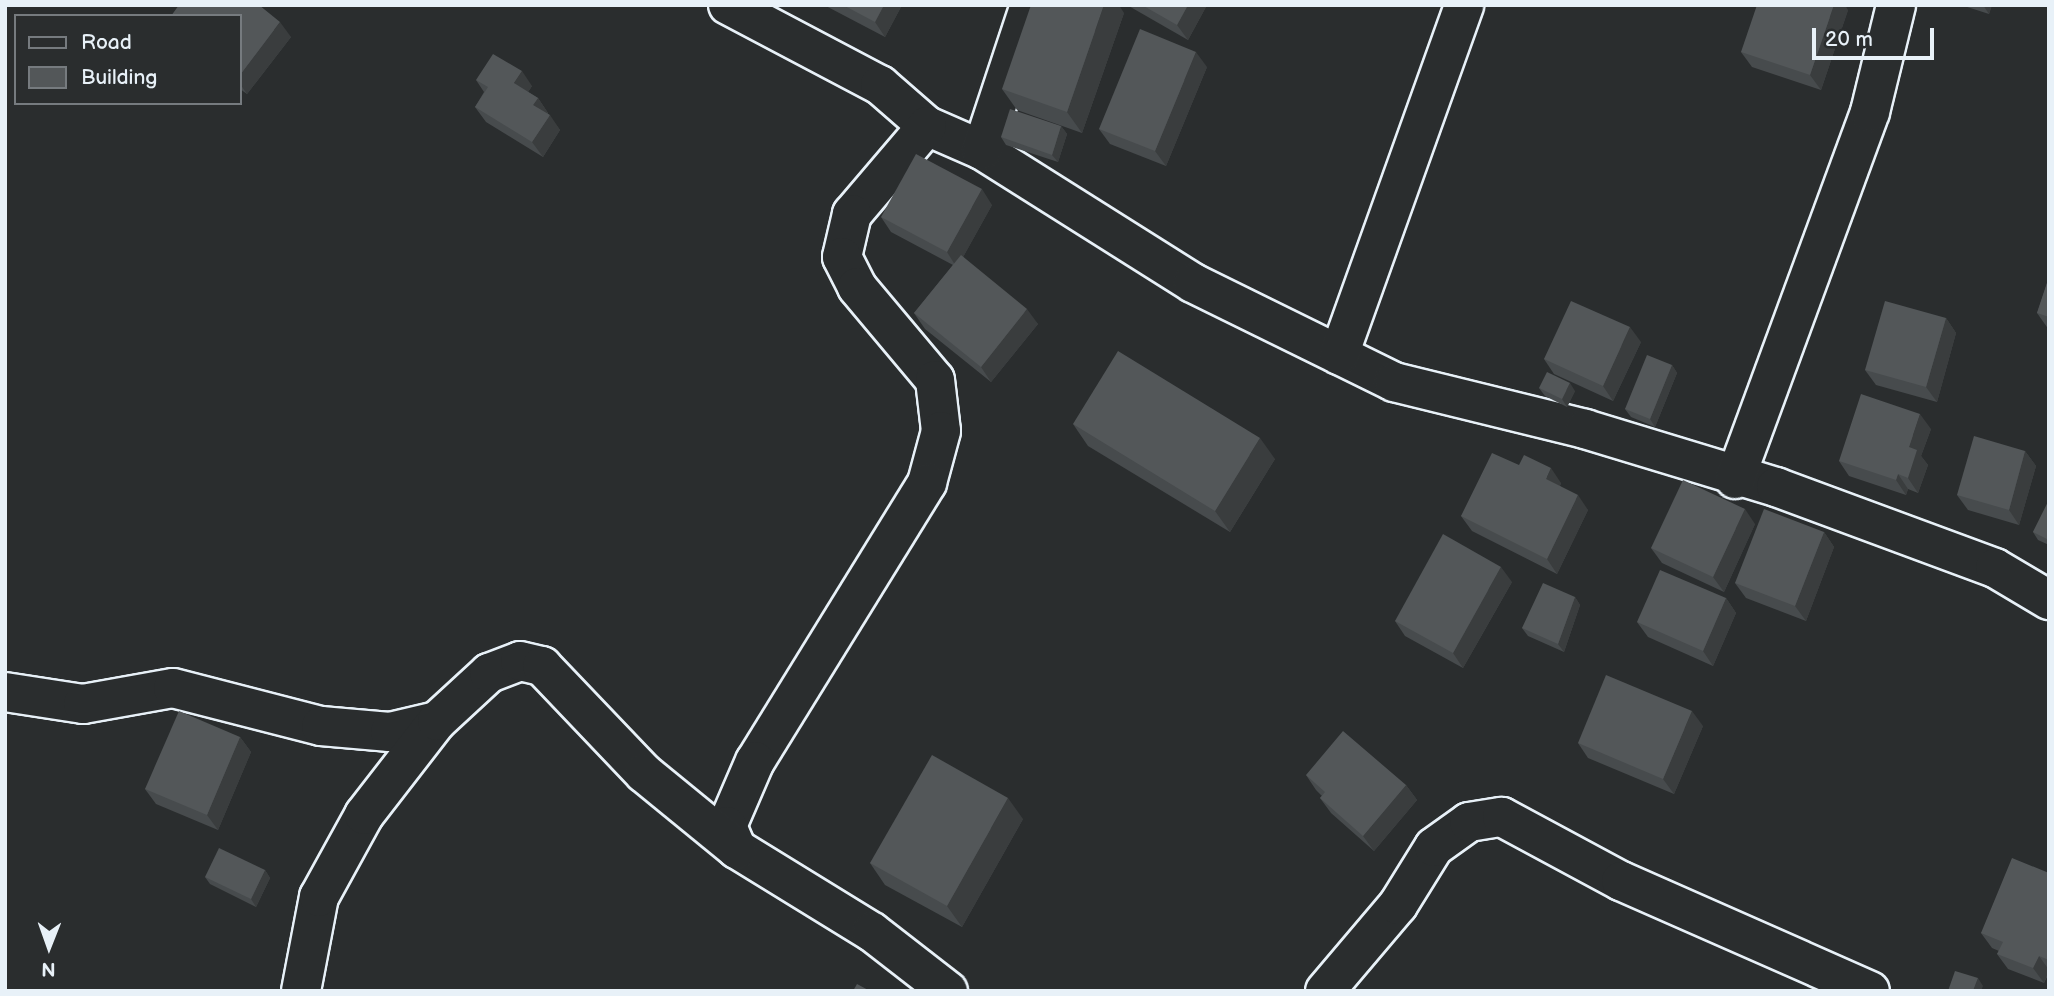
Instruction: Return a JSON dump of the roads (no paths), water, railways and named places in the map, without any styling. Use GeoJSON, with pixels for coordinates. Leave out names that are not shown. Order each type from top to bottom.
{"type":"FeatureCollection","features":[{"type":"Feature","properties":{"kind":"street"},"geometry":{"type":"LineString","coordinates":[[728,5],[880,85],[928,126],[982,149],[1193,283],[1394,382],[1584,429],[1735,479],[1776,488],[1995,568],[2049,600]]}},
{"type":"Feature","properties":{"kind":"street"},"geometry":{"type":"LineString","coordinates":[[982,149],[1030,5]]}},
{"type":"Feature","properties":{"kind":"street"},"geometry":{"type":"LineString","coordinates":[[1339,355],[1464,5]]}},
{"type":"Feature","properties":{"kind":"street"},"geometry":{"type":"LineString","coordinates":[[1735,479],[1755,412],[1870,112],[1896,5]]}},
{"type":"Feature","properties":{"kind":"street"},"geometry":{"type":"LineString","coordinates":[[737,849],[727,826],[755,761],[931,470],[941,431],[935,380],[857,287],[842,257],[852,214],[928,126]]}},
{"type":"Feature","properties":{"kind":"street"},"geometry":{"type":"LineString","coordinates":[[302,991],[319,897],[364,815],[437,721],[489,673],[520,661],[542,666],[644,773],[737,849],[872,932],[948,991]]}},
{"type":"Feature","properties":{"kind":"street"},"geometry":{"type":"LineString","coordinates":[[5,692],[83,704],[173,688],[321,726],[390,732],[437,721]]}},
{"type":"Feature","properties":{"kind":"street"},"geometry":{"type":"LineString","coordinates":[[1325,991],[1398,905],[1434,847],[1468,822],[1502,817],[1621,881],[1870,991]]}}]}
